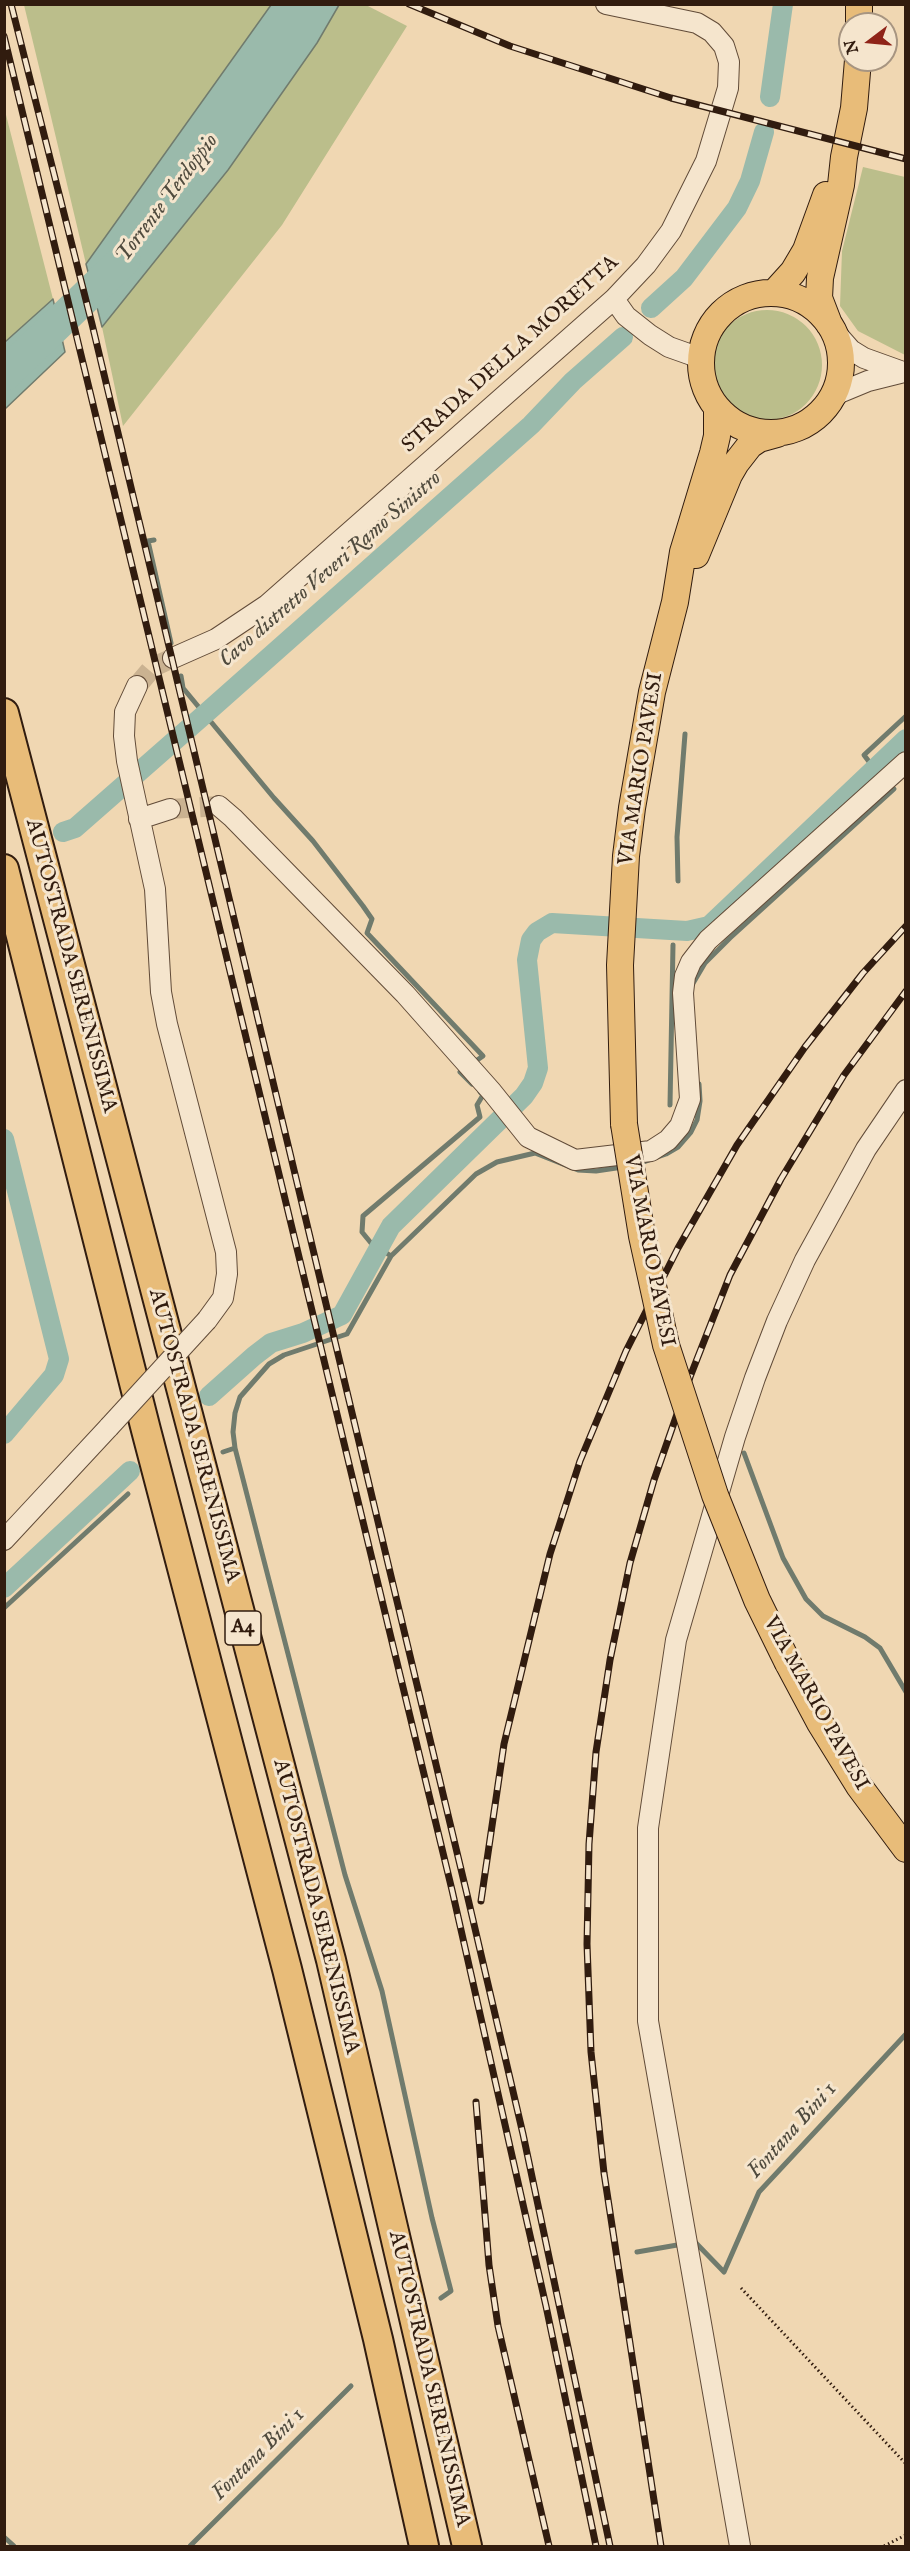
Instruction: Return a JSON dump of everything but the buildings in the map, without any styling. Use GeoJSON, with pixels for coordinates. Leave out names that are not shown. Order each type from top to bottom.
{"type":"FeatureCollection","features":[{"type":"Feature","properties":{"kind":"highway","name":"AUTOSTRADA SERENISSIMA"},"geometry":{"type":"LineString","coordinates":[[4,713],[331,1960],[467,2547]]}},
{"type":"Feature","properties":{"kind":"highway","name":"AUTOSTRADA SERENISSIMA"},"geometry":{"type":"LineString","coordinates":[[4,869],[143,1418],[287,1969],[378,2339],[424,2547]]}},
{"type":"Feature","properties":{"kind":"main road"},"geometry":{"type":"LineString","coordinates":[[675,602],[736,463],[750,445],[759,439],[802,427],[821,413],[834,393],[841,370],[839,347],[819,298],[820,278],[838,201],[854,108],[857,72]]}},
{"type":"Feature","properties":{"kind":"main road"},"geometry":{"type":"LineString","coordinates":[[774,293],[792,272],[806,250],[832,180],[844,157]]}},
{"type":"Feature","properties":{"kind":"main road"},"geometry":{"type":"LineString","coordinates":[[780,433],[756,432],[735,424],[717,409],[707,393],[701,376],[700,358],[705,337],[716,318],[733,304],[753,295],[774,293],[795,297],[815,308],[830,325]]}},
{"type":"Feature","properties":{"kind":"main road"},"geometry":{"type":"LineString","coordinates":[[675,602],[688,529],[717,436],[717,409]]}},
{"type":"Feature","properties":{"kind":"main road","name":"VIA MARIO PAVESI"},"geometry":{"type":"LineString","coordinates":[[675,602],[641,751],[626,856],[622,913],[620,1013],[624,1124],[644,1248],[670,1357],[715,1495],[757,1600],[820,1723],[859,1786],[906,1849]]}},
{"type":"Feature","properties":{"kind":"street","name":"STRADA DELLA MORETTA"},"geometry":{"type":"LineString","coordinates":[[173,658],[216,639],[267,605],[614,299],[646,265],[671,231],[706,161],[728,88],[729,62],[724,46],[712,32],[697,23],[606,4]]}},
{"type":"Feature","properties":{"kind":"street"},"geometry":{"type":"LineString","coordinates":[[614,299],[626,316],[650,335],[669,347],[700,358]]}},
{"type":"Feature","properties":{"kind":"street"},"geometry":{"type":"LineString","coordinates":[[830,325],[857,354],[905,372]]}},
{"type":"Feature","properties":{"kind":"street"},"geometry":{"type":"LineString","coordinates":[[821,413],[839,393],[868,381],[905,372]]}},
{"type":"Feature","properties":{"kind":"street"},"geometry":{"type":"LineString","coordinates":[[4,1540],[207,1320],[223,1298],[227,1274],[226,1251],[167,1024],[161,992],[154,889],[132,788],[124,736],[125,712],[137,686]]}},
{"type":"Feature","properties":{"kind":"street"},"geometry":{"type":"LineString","coordinates":[[219,806],[389,978],[469,1066],[528,1137],[574,1160],[651,1151],[668,1140],[680,1126],[690,1099],[683,993],[685,976],[691,962],[708,940],[906,762]]}},
{"type":"Feature","properties":{"kind":"street"},"geometry":{"type":"LineString","coordinates":[[139,819],[170,809]]}},
{"type":"Feature","properties":{"kind":"street"},"geometry":{"type":"LineString","coordinates":[[740,2547],[648,2021],[648,1828],[676,1640],[735,1437],[777,1321],[834,1206],[866,1149],[906,1090]]}},
{"type":"Feature","properties":{"kind":"path"},"geometry":{"type":"LineString","coordinates":[[741,2288],[782,2335],[906,2464]]}},
{"type":"Feature","properties":{"kind":"path"},"geometry":{"type":"LineString","coordinates":[[884,2547],[906,2535]]}},
{"type":"Feature","properties":{"kind":"green space"},"geometry":{"type":"Polygon","coordinates":[[[24,5],[271,5],[86,264],[47,100],[24,5]]]}},
{"type":"Feature","properties":{"kind":"green space"},"geometry":{"type":"Polygon","coordinates":[[[339,5],[366,5],[407,26],[282,225],[123,426],[102,327],[228,170],[317,43],[339,5]]]}},
{"type":"Feature","properties":{"kind":"green space"},"geometry":{"type":"Polygon","coordinates":[[[4,107],[53,299],[5,342],[4,342],[4,107]]]}},
{"type":"Feature","properties":{"kind":"green space"},"geometry":{"type":"Polygon","coordinates":[[[863,167],[905,177],[905,355],[858,331],[840,306],[842,251],[863,167]]]}},
{"type":"Feature","properties":{"kind":"green space"},"geometry":{"type":"Polygon","coordinates":[[[767,310],[788,314],[806,326],[818,344],[822,365],[818,386],[806,404],[788,416],[767,420],[746,416],[728,404],[716,386],[712,365],[716,344],[728,326],[746,314],[767,310]]]}},
{"type":"Feature","properties":{"kind":"water"},"geometry":{"type":"Polygon","coordinates":[[[271,5],[339,5],[317,43],[228,170],[102,327],[86,264],[271,5]]]}},
{"type":"Feature","properties":{"kind":"water"},"geometry":{"type":"Polygon","coordinates":[[[53,299],[65,352],[5,409],[5,342],[53,299]]]}},
{"type":"Feature","properties":{"kind":"waterway","name":"Cavo distretto Veveri Ramo Sinistro"},"geometry":{"type":"LineString","coordinates":[[770,97],[783,4]]}},
{"type":"Feature","properties":{"kind":"waterway","name":"Cavo distretto Veveri Ramo Sinistro"},"geometry":{"type":"LineString","coordinates":[[651,308],[684,278],[737,208],[750,181],[764,132]]}},
{"type":"Feature","properties":{"kind":"waterway","name":"Torrente Terdoppio"},"geometry":{"type":"LineString","coordinates":[[4,375],[124,260]]}},
{"type":"Feature","properties":{"kind":"waterway","name":"Cavo distretto Veveri Ramo Sinistro"},"geometry":{"type":"LineString","coordinates":[[63,832],[75,828],[205,714],[531,425],[573,381],[623,337]]}},
{"type":"Feature","properties":{"kind":"waterway"},"geometry":{"type":"LineString","coordinates":[[154,540],[148,541],[171,643]]}},
{"type":"Feature","properties":{"kind":"waterway"},"geometry":{"type":"LineString","coordinates":[[181,676],[183,688],[274,798],[313,841],[363,906],[372,919],[367,933],[483,1056],[460,1072],[472,1084]]}},
{"type":"Feature","properties":{"kind":"waterway"},"geometry":{"type":"LineString","coordinates":[[870,763],[864,755],[906,716]]}},
{"type":"Feature","properties":{"kind":"waterway"},"geometry":{"type":"LineString","coordinates":[[678,881],[677,837],[685,734]]}},
{"type":"Feature","properties":{"kind":"waterway"},"geometry":{"type":"LineString","coordinates":[[209,1396],[271,1343],[303,1333],[342,1315],[391,1226],[524,1096],[533,1083],[538,1068],[527,960],[531,940],[537,932],[552,923],[687,931],[709,926],[906,739]]}},
{"type":"Feature","properties":{"kind":"waterway"},"geometry":{"type":"LineString","coordinates":[[692,985],[705,963],[730,938],[894,789]]}},
{"type":"Feature","properties":{"kind":"waterway"},"geometry":{"type":"LineString","coordinates":[[670,1105],[673,945]]}},
{"type":"Feature","properties":{"kind":"waterway"},"geometry":{"type":"LineString","coordinates":[[638,1164],[678,1147],[691,1132],[697,1120],[700,1101],[699,1084]]}},
{"type":"Feature","properties":{"kind":"waterway"},"geometry":{"type":"LineString","coordinates":[[391,1256],[371,1243],[362,1232],[363,1216],[480,1117],[477,1105],[483,1095],[480,1092]]}},
{"type":"Feature","properties":{"kind":"waterway","name":"Cavo distretto Veveri Ramo Sinistro"},"geometry":{"type":"LineString","coordinates":[[4,1139],[59,1359],[54,1375],[4,1434]]}},
{"type":"Feature","properties":{"kind":"waterway"},"geometry":{"type":"LineString","coordinates":[[441,2298],[451,2291],[432,2218],[382,1991],[345,1875],[235,1448],[233,1432],[235,1413],[240,1397],[269,1364],[284,1355],[347,1334],[391,1256],[476,1174],[497,1162],[535,1153],[578,1170],[596,1171],[623,1167]]}},
{"type":"Feature","properties":{"kind":"waterway"},"geometry":{"type":"LineString","coordinates":[[223,1452],[235,1448]]}},
{"type":"Feature","properties":{"kind":"waterway"},"geometry":{"type":"LineString","coordinates":[[744,1453],[783,1558],[806,1599],[823,1616],[865,1637],[880,1648],[906,1692]]}},
{"type":"Feature","properties":{"kind":"waterway"},"geometry":{"type":"LineString","coordinates":[[4,1588],[130,1471]]}},
{"type":"Feature","properties":{"kind":"waterway"},"geometry":{"type":"LineString","coordinates":[[4,1608],[128,1494]]}},
{"type":"Feature","properties":{"kind":"waterway","name":"Fontana Bini 1"},"geometry":{"type":"LineString","coordinates":[[692,2242],[695,2242],[724,2272],[759,2192],[906,2034]]}},
{"type":"Feature","properties":{"kind":"waterway","name":"Fontana Bini 1"},"geometry":{"type":"LineString","coordinates":[[637,2252],[683,2244]]}},
{"type":"Feature","properties":{"kind":"waterway","name":"Fontana Bini 1"},"geometry":{"type":"LineString","coordinates":[[190,2546],[351,2386]]}},
{"type":"Feature","properties":{"kind":"waterway","name":"Fontana Bini 1"},"geometry":{"type":"LineString","coordinates":[[4,2537],[14,2546]]}},
{"type":"Feature","properties":{"kind":"tunnel"},"geometry":{"type":"LineString","coordinates":[[137,686],[153,667],[173,658]]}},
{"type":"Feature","properties":{"kind":"tunnel"},"geometry":{"type":"LineString","coordinates":[[170,809],[219,806]]}},
{"type":"Feature","properties":{"kind":"railway"},"geometry":{"type":"LineString","coordinates":[[11,4],[92,324],[466,1890],[523,2134],[610,2546]]}},
{"type":"Feature","properties":{"kind":"railway"},"geometry":{"type":"LineString","coordinates":[[409,4],[510,46],[671,98],[906,159]]}},
{"type":"Feature","properties":{"kind":"railway"},"geometry":{"type":"LineString","coordinates":[[4,36],[452,1890],[546,2306],[596,2546]]}},
{"type":"Feature","properties":{"kind":"railway"},"geometry":{"type":"LineString","coordinates":[[481,1901],[504,1744],[550,1554],[580,1461],[626,1351],[678,1248],[737,1145],[805,1047],[863,973],[906,926]]}},
{"type":"Feature","properties":{"kind":"railway"},"geometry":{"type":"LineString","coordinates":[[661,2546],[604,2173],[591,2052],[587,1944],[589,1844],[596,1752],[610,1660],[630,1563],[654,1480],[690,1377],[730,1275],[781,1179],[844,1075],[906,991]]}},
{"type":"Feature","properties":{"kind":"railway"},"geometry":{"type":"LineString","coordinates":[[476,2102],[489,2265],[498,2326],[549,2546]]}}]}
